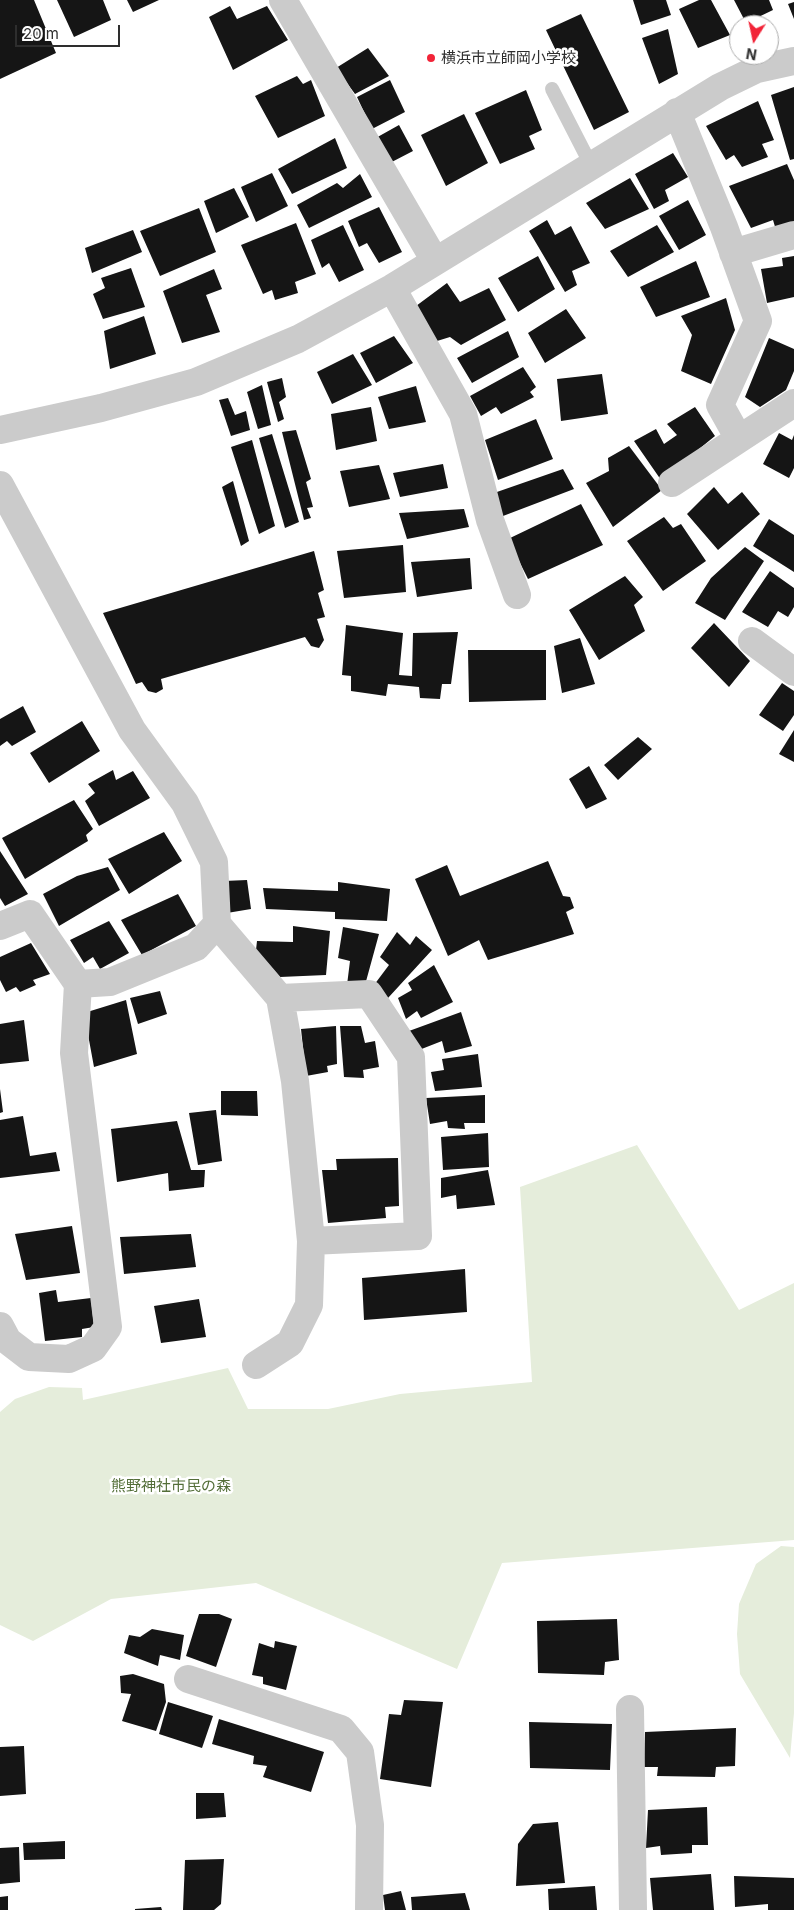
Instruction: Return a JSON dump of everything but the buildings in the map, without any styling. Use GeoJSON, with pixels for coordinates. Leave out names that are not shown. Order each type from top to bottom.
{"type":"FeatureCollection","features":[{"type":"Feature","properties":{"kind":"street"},"geometry":{"type":"LineString","coordinates":[[283,0],[436,261]]}},
{"type":"Feature","properties":{"kind":"street"},"geometry":{"type":"LineString","coordinates":[[0,430],[101,408],[196,382],[298,339],[392,288],[720,86],[757,69],[794,61]]}},
{"type":"Feature","properties":{"kind":"street"},"geometry":{"type":"LineString","coordinates":[[677,112],[758,321],[720,405],[739,438]]}},
{"type":"Feature","properties":{"kind":"street"},"geometry":{"type":"LineString","coordinates":[[733,253],[794,235]]}},
{"type":"Feature","properties":{"kind":"street"},"geometry":{"type":"LineString","coordinates":[[392,288],[463,414],[490,520],[517,595]]}},
{"type":"Feature","properties":{"kind":"street"},"geometry":{"type":"LineString","coordinates":[[672,483],[794,403]]}},
{"type":"Feature","properties":{"kind":"street"},"geometry":{"type":"LineString","coordinates":[[0,485],[132,730],[185,802],[214,862],[217,924],[280,998],[295,1081],[311,1241],[309,1305],[290,1344],[256,1365]]}},
{"type":"Feature","properties":{"kind":"street"},"geometry":{"type":"LineString","coordinates":[[752,641],[794,672]]}},
{"type":"Feature","properties":{"kind":"street"},"geometry":{"type":"LineString","coordinates":[[0,926],[30,914],[78,984],[74,1053],[108,1327],[92,1348],[69,1359],[29,1357],[8,1341],[0,1326]]}},
{"type":"Feature","properties":{"kind":"street"},"geometry":{"type":"LineString","coordinates":[[78,984],[110,982],[196,947],[217,924]]}},
{"type":"Feature","properties":{"kind":"street"},"geometry":{"type":"LineString","coordinates":[[280,998],[369,994],[411,1057],[418,1236],[311,1241]]}},
{"type":"Feature","properties":{"kind":"street"},"geometry":{"type":"LineString","coordinates":[[188,1680],[341,1729],[360,1752],[370,1825],[369,1910]]}},
{"type":"Feature","properties":{"kind":"street"},"geometry":{"type":"LineString","coordinates":[[630,1708],[633,1910]]}},
{"type":"Feature","properties":{"kind":"lane"},"geometry":{"type":"LineString","coordinates":[[552,89],[591,165]]}},
{"type":"Feature","properties":{"kind":"green space","name":"熊野神社市民の森"},"geometry":{"type":"Polygon","coordinates":[[[637,1145],[739,1310],[794,1283],[794,1540],[502,1563],[457,1669],[256,1583],[111,1599],[33,1641],[0,1625],[0,1412],[15,1399],[49,1387],[82,1388],[83,1400],[228,1368],[248,1409],[328,1409],[400,1394],[532,1382],[520,1187],[637,1145]]]}},
{"type":"Feature","properties":{"kind":"green space"},"geometry":{"type":"Polygon","coordinates":[[[781,1546],[794,1547],[794,1713],[790,1758],[740,1674],[737,1634],[739,1604],[756,1564],[781,1546]]]}},
{"type":"Feature","properties":{"kind":"place","name":"横浜市立師岡小学校"},"geometry":{"type":"Point","coordinates":[431,58]}}]}
